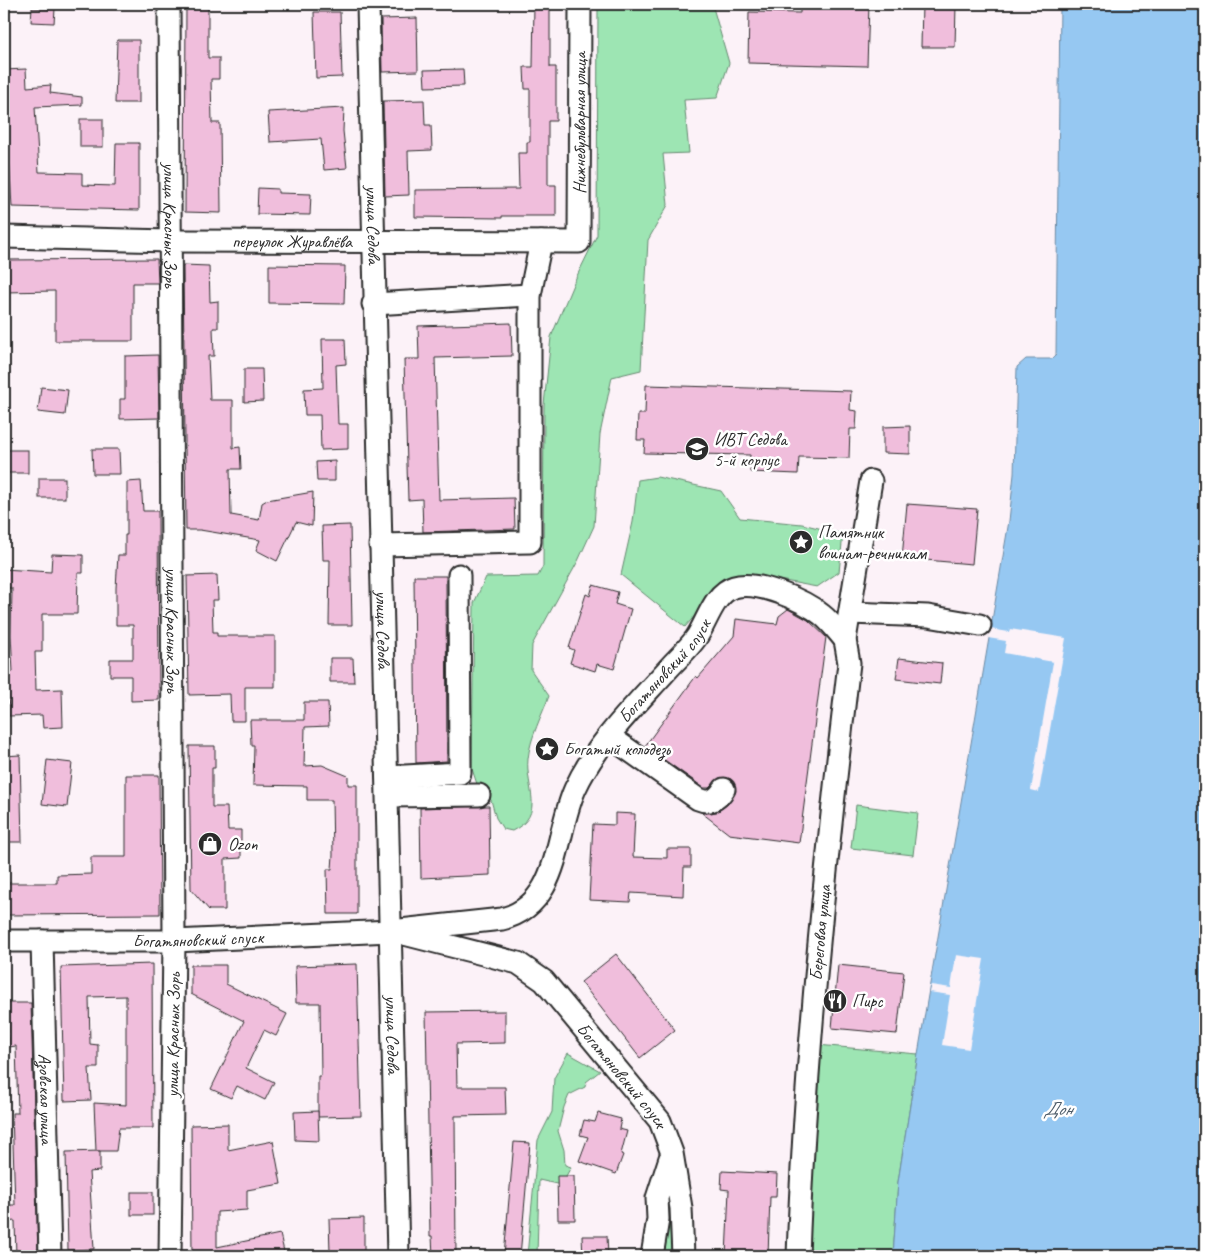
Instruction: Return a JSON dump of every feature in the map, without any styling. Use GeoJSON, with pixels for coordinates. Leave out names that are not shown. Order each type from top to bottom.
{"type":"FeatureCollection","features":[{"type":"Feature","properties":{"kind":"street","name":"улица Красных Зорь"},"geometry":{"type":"LineString","coordinates":[[169,4],[174,941],[170,1256]]}},
{"type":"Feature","properties":{"kind":"street","name":"улица Седова"},"geometry":{"type":"LineString","coordinates":[[368,4],[373,304],[392,930],[398,1256]]}},
{"type":"Feature","properties":{"kind":"street","name":"Нижнебульварная улица"},"geometry":{"type":"LineString","coordinates":[[580,4],[580,242]]}},
{"type":"Feature","properties":{"kind":"street","name":"переулок Журавлёва"},"geometry":{"type":"LineString","coordinates":[[4,236],[170,241],[580,242]]}},
{"type":"Feature","properties":{"kind":"street"},"geometry":{"type":"LineString","coordinates":[[380,545],[530,542],[530,296],[541,242]]}},
{"type":"Feature","properties":{"kind":"street"},"geometry":{"type":"LineString","coordinates":[[373,304],[530,296]]}},
{"type":"Feature","properties":{"kind":"street","name":"Береговая улица"},"geometry":{"type":"LineString","coordinates":[[798,1256],[801,1163],[824,873],[849,663],[846,640],[871,481]]}},
{"type":"Feature","properties":{"kind":"street"},"geometry":{"type":"LineString","coordinates":[[387,786],[460,773],[459,575]]}},
{"type":"Feature","properties":{"kind":"street","name":"Богатяновский спуск"},"geometry":{"type":"LineString","coordinates":[[4,941],[174,941],[392,930],[502,919],[516,915],[530,906],[544,891],[575,789],[591,759],[695,639],[719,598],[734,587],[750,585],[769,589],[804,603],[822,615],[846,640]]}},
{"type":"Feature","properties":{"kind":"street"},"geometry":{"type":"LineString","coordinates":[[850,613],[928,616],[980,625]]}},
{"type":"Feature","properties":{"kind":"street"},"geometry":{"type":"LineString","coordinates":[[609,736],[698,799],[708,802],[714,800],[724,789]]}},
{"type":"Feature","properties":{"kind":"street"},"geometry":{"type":"LineString","coordinates":[[387,786],[480,795]]}},
{"type":"Feature","properties":{"kind":"street","name":"Богатяновский спуск"},"geometry":{"type":"LineString","coordinates":[[392,930],[518,964],[544,981],[660,1121],[672,1153],[681,1208],[684,1256]]}},
{"type":"Feature","properties":{"kind":"street","name":"Азовская улица"},"geometry":{"type":"LineString","coordinates":[[42,941],[50,1256]]}},
{"type":"Feature","properties":{"kind":"street"},"geometry":{"type":"LineString","coordinates":[[652,1256],[658,1219],[658,1198],[672,1153]]}},
{"type":"Feature","properties":{"kind":"green space"},"geometry":{"type":"Polygon","coordinates":[[[598,4],[712,4],[729,63],[717,98],[684,100],[689,153],[663,154],[668,205],[648,240],[641,370],[612,377],[600,434],[594,526],[578,561],[532,645],[531,670],[549,696],[529,751],[528,770],[532,808],[529,817],[523,824],[512,831],[503,829],[496,818],[491,800],[478,787],[472,769],[474,603],[486,577],[538,576],[543,566],[544,405],[551,337],[574,282],[597,235],[598,4]]]}},
{"type":"Feature","properties":{"kind":"green space"},"geometry":{"type":"Polygon","coordinates":[[[657,477],[721,491],[740,518],[802,524],[843,534],[839,572],[817,587],[758,576],[711,597],[685,627],[621,575],[633,522],[638,480],[657,477]]]}},
{"type":"Feature","properties":{"kind":"green space"},"geometry":{"type":"Polygon","coordinates":[[[856,805],[918,813],[913,855],[851,848],[856,805]]]}},
{"type":"Feature","properties":{"kind":"green space"},"geometry":{"type":"Polygon","coordinates":[[[817,1045],[918,1054],[898,1182],[893,1256],[807,1256],[817,1045]]]}},
{"type":"Feature","properties":{"kind":"green space"},"geometry":{"type":"Polygon","coordinates":[[[568,1053],[600,1071],[586,1082],[585,1087],[569,1095],[564,1107],[558,1131],[564,1150],[565,1165],[571,1167],[561,1185],[539,1180],[537,1256],[527,1256],[538,1140],[552,1112],[554,1078],[568,1053]]]}},
{"type":"Feature","properties":{"kind":"green space"},"geometry":{"type":"Polygon","coordinates":[[[664,1210],[674,1212],[676,1256],[662,1256],[664,1210]]]}},
{"type":"Feature","properties":{"kind":"water","name":"Дон"},"geometry":{"type":"Polygon","coordinates":[[[1060,4],[1205,4],[1205,1256],[893,1256],[898,1182],[918,1054],[1009,521],[1014,474],[1017,367],[1026,359],[1052,359],[1056,355],[1060,4]]]}},
{"type":"Feature","properties":{"kind":"pier"},"geometry":{"type":"Polygon","coordinates":[[[990,629],[1009,632],[1010,629],[1066,638],[1039,792],[1031,790],[1053,662],[1004,653],[1006,641],[988,638],[990,629]]]}},
{"type":"Feature","properties":{"kind":"pier"},"geometry":{"type":"Polygon","coordinates":[[[956,955],[984,959],[969,1049],[942,1045],[950,995],[929,992],[931,985],[951,988],[956,955]]]}},
{"type":"Feature","properties":{"kind":"building"},"geometry":{"type":"Polygon","coordinates":[[[186,4],[208,4],[208,58],[219,58],[219,79],[211,79],[212,123],[220,123],[221,213],[185,212],[186,4]]]}},
{"type":"Feature","properties":{"kind":"building"},"geometry":{"type":"Polygon","coordinates":[[[534,4],[550,4],[550,67],[556,67],[556,121],[548,121],[548,185],[556,185],[556,216],[502,216],[502,218],[415,217],[415,190],[519,189],[518,153],[527,153],[527,142],[530,142],[530,89],[525,89],[524,67],[533,67],[534,4]]]}},
{"type":"Feature","properties":{"kind":"building"},"geometry":{"type":"Polygon","coordinates":[[[800,4],[869,4],[867,66],[748,63],[749,12],[800,13],[800,4]]]}},
{"type":"Feature","properties":{"kind":"building"},"geometry":{"type":"Polygon","coordinates":[[[922,4],[956,4],[955,47],[921,47],[922,4]]]}},
{"type":"Feature","properties":{"kind":"building"},"geometry":{"type":"Polygon","coordinates":[[[32,8],[55,9],[54,23],[31,22],[32,8]]]}},
{"type":"Feature","properties":{"kind":"building"},"geometry":{"type":"Polygon","coordinates":[[[314,12],[340,12],[342,77],[316,78],[314,12]]]}},
{"type":"Feature","properties":{"kind":"building"},"geometry":{"type":"Polygon","coordinates":[[[417,18],[418,71],[382,72],[381,19],[417,18]]]}},
{"type":"Feature","properties":{"kind":"building"},"geometry":{"type":"Polygon","coordinates":[[[117,40],[139,40],[139,103],[115,103],[117,40]]]}},
{"type":"Feature","properties":{"kind":"building"},"geometry":{"type":"Polygon","coordinates":[[[26,69],[27,87],[51,85],[50,93],[82,97],[82,105],[35,107],[39,172],[82,173],[82,185],[115,186],[116,143],[139,143],[139,210],[12,207],[4,70],[26,69]]]}},
{"type":"Feature","properties":{"kind":"building"},"geometry":{"type":"Polygon","coordinates":[[[463,69],[464,86],[425,87],[424,70],[463,69]]]}},
{"type":"Feature","properties":{"kind":"building"},"geometry":{"type":"Polygon","coordinates":[[[424,100],[425,125],[431,125],[432,150],[408,151],[409,195],[385,196],[383,101],[424,100]]]}},
{"type":"Feature","properties":{"kind":"building"},"geometry":{"type":"Polygon","coordinates":[[[344,108],[343,131],[347,168],[324,170],[321,139],[270,142],[268,112],[344,108]]]}},
{"type":"Feature","properties":{"kind":"building"},"geometry":{"type":"Polygon","coordinates":[[[80,119],[103,119],[103,147],[80,147],[80,119]]]}},
{"type":"Feature","properties":{"kind":"building"},"geometry":{"type":"Polygon","coordinates":[[[258,188],[278,189],[278,193],[311,194],[310,215],[257,214],[258,188]]]}},
{"type":"Feature","properties":{"kind":"building"},"geometry":{"type":"Polygon","coordinates":[[[157,259],[158,283],[133,283],[133,341],[55,341],[55,291],[4,292],[4,260],[157,259]]]}},
{"type":"Feature","properties":{"kind":"building"},"geometry":{"type":"Polygon","coordinates":[[[183,265],[209,266],[210,302],[218,301],[218,328],[213,328],[214,356],[208,356],[210,400],[233,400],[233,448],[240,447],[241,469],[230,469],[231,515],[259,520],[262,503],[267,500],[313,492],[312,526],[296,522],[277,561],[256,550],[260,540],[200,530],[186,530],[183,265]]]}},
{"type":"Feature","properties":{"kind":"building"},"geometry":{"type":"Polygon","coordinates":[[[269,265],[345,266],[344,304],[269,303],[269,265]]]}},
{"type":"Feature","properties":{"kind":"building"},"geometry":{"type":"Polygon","coordinates":[[[511,323],[512,356],[435,358],[439,500],[514,498],[515,529],[423,532],[422,499],[408,500],[404,359],[419,359],[418,326],[511,323]]]}},
{"type":"Feature","properties":{"kind":"building"},"geometry":{"type":"Polygon","coordinates":[[[322,339],[345,339],[346,364],[336,365],[338,424],[348,424],[348,449],[321,450],[320,415],[305,415],[304,389],[323,388],[322,339]]]}},
{"type":"Feature","properties":{"kind":"building"},"geometry":{"type":"Polygon","coordinates":[[[158,355],[159,418],[120,419],[120,399],[125,399],[125,356],[158,355]]]}},
{"type":"Feature","properties":{"kind":"building"},"geometry":{"type":"Polygon","coordinates":[[[244,369],[262,369],[263,401],[244,402],[244,369]]]}},
{"type":"Feature","properties":{"kind":"building"},"geometry":{"type":"Polygon","coordinates":[[[646,385],[851,391],[850,410],[857,411],[856,429],[850,429],[849,458],[799,457],[798,474],[750,472],[750,455],[644,453],[645,440],[637,440],[638,414],[645,414],[646,385]]]}},
{"type":"Feature","properties":{"kind":"building"},"geometry":{"type":"Polygon","coordinates":[[[41,387],[68,390],[65,415],[38,412],[41,387]]]}},
{"type":"Feature","properties":{"kind":"building"},"geometry":{"type":"Polygon","coordinates":[[[910,426],[910,454],[883,453],[883,427],[910,426]]]}},
{"type":"Feature","properties":{"kind":"building"},"geometry":{"type":"Polygon","coordinates":[[[92,449],[119,449],[120,474],[93,474],[92,449]]]}},
{"type":"Feature","properties":{"kind":"building"},"geometry":{"type":"Polygon","coordinates":[[[4,450],[28,450],[28,473],[4,473],[4,450]]]}},
{"type":"Feature","properties":{"kind":"building"},"geometry":{"type":"Polygon","coordinates":[[[335,461],[335,481],[317,481],[316,462],[335,461]]]}},
{"type":"Feature","properties":{"kind":"building"},"geometry":{"type":"Polygon","coordinates":[[[39,478],[65,478],[65,498],[39,498],[39,478]]]}},
{"type":"Feature","properties":{"kind":"building"},"geometry":{"type":"Polygon","coordinates":[[[141,481],[143,511],[158,511],[159,700],[131,701],[131,676],[110,676],[110,659],[133,659],[133,625],[116,625],[116,588],[118,555],[125,555],[127,482],[141,481]]]}},
{"type":"Feature","properties":{"kind":"building"},"geometry":{"type":"Polygon","coordinates":[[[907,504],[977,509],[972,564],[902,558],[907,504]]]}},
{"type":"Feature","properties":{"kind":"building"},"geometry":{"type":"Polygon","coordinates":[[[350,525],[352,625],[329,625],[330,560],[323,560],[322,526],[350,525]]]}},
{"type":"Feature","properties":{"kind":"building"},"geometry":{"type":"Polygon","coordinates":[[[52,554],[83,555],[83,573],[78,573],[77,614],[42,614],[42,652],[35,652],[36,690],[62,689],[63,727],[43,728],[42,715],[9,716],[7,672],[13,672],[11,635],[12,588],[4,588],[4,569],[51,572],[52,554]]]}},
{"type":"Feature","properties":{"kind":"building"},"geometry":{"type":"Polygon","coordinates":[[[217,575],[218,600],[212,600],[213,632],[217,632],[217,636],[275,636],[275,687],[245,687],[245,721],[231,721],[230,694],[189,695],[187,576],[217,575]]]}},
{"type":"Feature","properties":{"kind":"building"},"geometry":{"type":"Polygon","coordinates":[[[414,576],[446,576],[447,761],[416,763],[414,576]]]}},
{"type":"Feature","properties":{"kind":"building"},"geometry":{"type":"Polygon","coordinates":[[[593,585],[618,592],[615,604],[631,609],[614,669],[597,664],[595,671],[570,663],[574,650],[569,648],[586,594],[590,596],[593,585]]]}},
{"type":"Feature","properties":{"kind":"building"},"geometry":{"type":"Polygon","coordinates":[[[788,609],[808,620],[826,637],[799,843],[729,834],[702,813],[717,812],[728,804],[736,791],[731,779],[719,778],[709,788],[704,788],[645,746],[696,676],[698,678],[734,636],[736,619],[777,624],[779,616],[788,609]]]}},
{"type":"Feature","properties":{"kind":"building"},"geometry":{"type":"Polygon","coordinates":[[[330,658],[353,658],[354,682],[330,682],[330,658]]]}},
{"type":"Feature","properties":{"kind":"building"},"geometry":{"type":"Polygon","coordinates":[[[899,658],[942,663],[940,684],[896,679],[899,658]]]}},
{"type":"Feature","properties":{"kind":"building"},"geometry":{"type":"Polygon","coordinates":[[[304,702],[328,702],[329,726],[305,727],[304,766],[322,765],[348,776],[348,785],[357,785],[357,914],[328,914],[327,869],[332,869],[333,855],[332,800],[307,800],[307,786],[253,785],[254,745],[251,745],[250,720],[304,720],[304,702]]]}},
{"type":"Feature","properties":{"kind":"building"},"geometry":{"type":"Polygon","coordinates":[[[189,746],[215,746],[215,768],[212,768],[212,807],[227,807],[228,830],[241,830],[241,858],[225,859],[225,910],[209,910],[191,889],[189,746]]]}},
{"type":"Feature","properties":{"kind":"building"},"geometry":{"type":"Polygon","coordinates":[[[20,755],[22,842],[4,842],[4,756],[20,755]]]}},
{"type":"Feature","properties":{"kind":"building"},"geometry":{"type":"Polygon","coordinates":[[[47,760],[72,763],[67,807],[42,804],[47,760]]]}},
{"type":"Feature","properties":{"kind":"building"},"geometry":{"type":"Polygon","coordinates":[[[126,775],[159,775],[160,914],[4,915],[4,883],[57,883],[57,875],[91,874],[91,857],[126,857],[126,775]]]}},
{"type":"Feature","properties":{"kind":"building"},"geometry":{"type":"Polygon","coordinates":[[[489,806],[490,875],[421,878],[420,808],[489,806]]]}},
{"type":"Feature","properties":{"kind":"building"},"geometry":{"type":"Polygon","coordinates":[[[615,813],[635,814],[633,857],[667,858],[667,849],[691,849],[691,867],[684,867],[683,896],[631,893],[630,902],[589,900],[593,824],[615,825],[615,813]]]}},
{"type":"Feature","properties":{"kind":"building"},"geometry":{"type":"Polygon","coordinates":[[[616,954],[675,1030],[640,1058],[581,982],[616,954]]]}},
{"type":"Feature","properties":{"kind":"building"},"geometry":{"type":"Polygon","coordinates":[[[152,964],[153,1128],[119,1128],[116,1151],[96,1151],[94,1103],[126,1105],[126,996],[89,997],[90,1044],[98,1045],[98,1068],[89,1068],[91,1100],[64,1101],[61,967],[152,964]]]}},
{"type":"Feature","properties":{"kind":"building"},"geometry":{"type":"Polygon","coordinates":[[[357,964],[361,1116],[318,1117],[318,1076],[321,1076],[320,1003],[296,1003],[295,966],[357,964]]]}},
{"type":"Feature","properties":{"kind":"building"},"geometry":{"type":"Polygon","coordinates":[[[191,965],[226,965],[226,984],[287,1014],[276,1036],[264,1030],[246,1068],[274,1082],[265,1100],[237,1086],[231,1098],[211,1089],[244,1021],[191,994],[191,965]]]}},
{"type":"Feature","properties":{"kind":"building"},"geometry":{"type":"Polygon","coordinates":[[[838,965],[904,972],[897,1034],[832,1028],[838,965]]]}},
{"type":"Feature","properties":{"kind":"building"},"geometry":{"type":"Polygon","coordinates":[[[8,1003],[31,1003],[38,1256],[16,1256],[15,1221],[5,1222],[5,1205],[15,1205],[12,1113],[18,1113],[16,1046],[9,1047],[8,1003]]]}},
{"type":"Feature","properties":{"kind":"building"},"geometry":{"type":"Polygon","coordinates":[[[505,1011],[505,1043],[456,1044],[457,1087],[505,1087],[506,1115],[455,1116],[456,1256],[433,1256],[432,1236],[430,1236],[426,1012],[505,1011]]]}},
{"type":"Feature","properties":{"kind":"building"},"geometry":{"type":"Polygon","coordinates":[[[318,1111],[319,1141],[295,1140],[294,1112],[318,1111]]]}},
{"type":"Feature","properties":{"kind":"building"},"geometry":{"type":"Polygon","coordinates":[[[598,1113],[621,1119],[619,1129],[627,1131],[621,1154],[623,1155],[616,1174],[579,1161],[588,1137],[580,1135],[584,1120],[595,1122],[598,1113]]]}},
{"type":"Feature","properties":{"kind":"building"},"geometry":{"type":"Polygon","coordinates":[[[228,1124],[228,1150],[273,1141],[281,1184],[247,1190],[247,1210],[217,1212],[217,1247],[280,1234],[285,1256],[192,1256],[191,1125],[228,1124]]]}},
{"type":"Feature","properties":{"kind":"building"},"geometry":{"type":"Polygon","coordinates":[[[514,1142],[530,1143],[520,1256],[504,1256],[514,1142]]]}},
{"type":"Feature","properties":{"kind":"building"},"geometry":{"type":"Polygon","coordinates":[[[100,1151],[100,1171],[89,1172],[94,1249],[68,1250],[66,1152],[100,1151]]]}},
{"type":"Feature","properties":{"kind":"building"},"geometry":{"type":"Polygon","coordinates":[[[722,1171],[777,1174],[776,1197],[770,1197],[768,1256],[726,1256],[729,1190],[721,1189],[722,1171]]]}},
{"type":"Feature","properties":{"kind":"building"},"geometry":{"type":"Polygon","coordinates":[[[557,1176],[574,1176],[575,1220],[558,1220],[557,1176]]]}},
{"type":"Feature","properties":{"kind":"building"},"geometry":{"type":"Polygon","coordinates":[[[131,1192],[153,1192],[153,1215],[131,1215],[131,1192]]]}},
{"type":"Feature","properties":{"kind":"building"},"geometry":{"type":"Polygon","coordinates":[[[364,1218],[364,1251],[330,1252],[329,1219],[364,1218]]]}},
{"type":"Feature","properties":{"kind":"building"},"geometry":{"type":"Polygon","coordinates":[[[582,1236],[607,1236],[608,1256],[583,1256],[582,1236]]]}},
{"type":"Feature","properties":{"kind":"place","name":"ИВТ Седова 5-й корпус"},"geometry":{"type":"Point","coordinates":[697,449]}},
{"type":"Feature","properties":{"kind":"place","name":"Памятник воинам-речникам"},"geometry":{"type":"Point","coordinates":[801,542]}},
{"type":"Feature","properties":{"kind":"place","name":"Богатый колодезь"},"geometry":{"type":"Point","coordinates":[547,749]}},
{"type":"Feature","properties":{"kind":"place","name":"Ozon"},"geometry":{"type":"Point","coordinates":[210,844]}},
{"type":"Feature","properties":{"kind":"place","name":"Пирс"},"geometry":{"type":"Point","coordinates":[835,1001]}}]}
